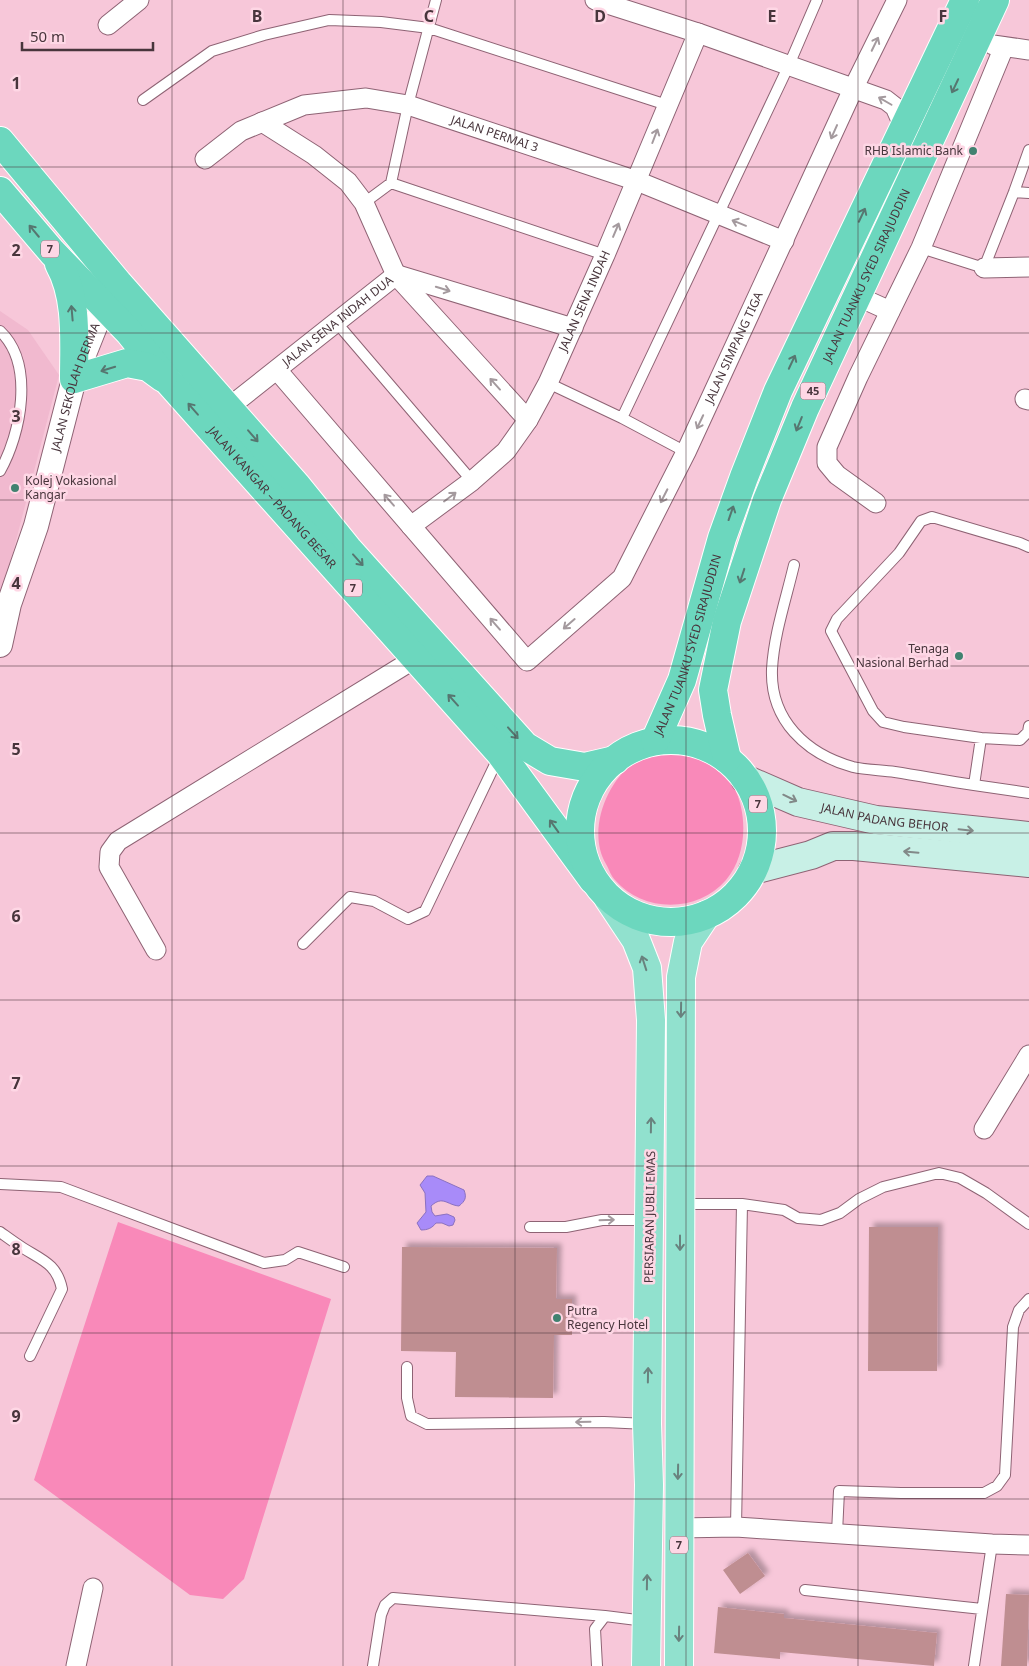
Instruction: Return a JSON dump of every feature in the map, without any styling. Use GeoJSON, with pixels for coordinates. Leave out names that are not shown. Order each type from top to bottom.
{"type":"FeatureCollection","features":[{"type":"Feature","properties":{"kind":"highway","name":"JALAN TUANKU SYED SIRAJUDDIN"},"geometry":{"type":"LineString","coordinates":[[655,741],[682,680],[722,538],[778,391],[965,0]]}},
{"type":"Feature","properties":{"kind":"highway","name":"JALAN TUANKU SYED SIRAJUDDIN"},"geometry":{"type":"LineString","coordinates":[[727,759],[713,690],[727,621],[771,492],[805,408],[995,0]]}},
{"type":"Feature","properties":{"kind":"highway","name":"JALAN KANGAR – PADANG BESAR"},"geometry":{"type":"LineString","coordinates":[[0,142],[94,254],[297,486],[348,549],[525,746],[550,761],[585,767],[615,760]]}},
{"type":"Feature","properties":{"kind":"highway","name":"JALAN KANGAR – PADANG BESAR"},"geometry":{"type":"LineString","coordinates":[[0,191],[52,252],[129,332],[168,382],[500,753],[601,889]]}},
{"type":"Feature","properties":{"kind":"highway"},"geometry":{"type":"LineString","coordinates":[[52,252],[65,276],[69,291],[73,327],[74,379],[127,363],[148,366],[168,382]]}},
{"type":"Feature","properties":{"kind":"highway"},"geometry":{"type":"LineString","coordinates":[[94,254],[102,284],[104,304],[109,302],[115,303],[152,320]]}},
{"type":"Feature","properties":{"kind":"highway","name":"7"},"geometry":{"type":"LineString","coordinates":[[655,741],[693,742],[711,749],[727,759],[745,778],[754,792],[759,807],[761,839],[753,870],[742,887],[728,901],[706,915],[689,920],[672,922],[654,921],[630,913],[601,889],[583,858],[580,834],[582,810],[590,788],[604,769],[627,751],[655,741]]}},
{"type":"Feature","properties":{"kind":"main road","name":"JALAN PADANG BEHOR"},"geometry":{"type":"LineString","coordinates":[[745,778],[798,802],[876,820],[1029,836]]}},
{"type":"Feature","properties":{"kind":"main road"},"geometry":{"type":"LineString","coordinates":[[753,870],[811,855],[833,846],[854,846],[1029,863]]}},
{"type":"Feature","properties":{"kind":"main road","name":"PERSIARAN JUBLI EMAS"},"geometry":{"type":"LineString","coordinates":[[601,889],[636,940],[648,975],[651,1030],[647,1424],[649,1484],[646,1666]]}},
{"type":"Feature","properties":{"kind":"main road","name":"7"},"geometry":{"type":"LineString","coordinates":[[679,1666],[681,977],[688,942],[706,915]]}},
{"type":"Feature","properties":{"kind":"main road"},"geometry":{"type":"LineString","coordinates":[[647,1424],[679,1423]]}},
{"type":"Feature","properties":{"kind":"street"},"geometry":{"type":"LineString","coordinates":[[108,25],[139,0]]}},
{"type":"Feature","properties":{"kind":"street"},"geometry":{"type":"LineString","coordinates":[[595,0],[698,33],[886,100],[895,107],[904,127]]}},
{"type":"Feature","properties":{"kind":"street","name":"JALAN SIMPANG TIGA"},"geometry":{"type":"LineString","coordinates":[[411,526],[526,661],[622,578],[686,452],[854,88],[897,0]]}},
{"type":"Feature","properties":{"kind":"street","name":"JALAN SENA INDAH"},"geometry":{"type":"LineString","coordinates":[[411,526],[472,481],[506,451],[528,420],[548,383],[573,328],[637,181],[698,33]]}},
{"type":"Feature","properties":{"kind":"street"},"geometry":{"type":"LineString","coordinates":[[948,36],[1029,50]]}},
{"type":"Feature","properties":{"kind":"street"},"geometry":{"type":"LineString","coordinates":[[876,503],[837,475],[827,462],[827,447],[858,377],[921,248],[1004,47]]}},
{"type":"Feature","properties":{"kind":"street","name":"JALAN PERMAI 3"},"geometry":{"type":"LineString","coordinates":[[205,159],[241,131],[304,106],[366,98],[408,105],[637,181],[784,241]]}},
{"type":"Feature","properties":{"kind":"street"},"geometry":{"type":"LineString","coordinates":[[262,122],[314,155],[348,182],[364,203],[396,275],[528,420]]}},
{"type":"Feature","properties":{"kind":"street"},"geometry":{"type":"LineString","coordinates":[[984,268],[1029,267]]}},
{"type":"Feature","properties":{"kind":"street","name":"JALAN SENA INDAH DUA"},"geometry":{"type":"LineString","coordinates":[[228,408],[396,275],[573,328]]}},
{"type":"Feature","properties":{"kind":"street"},"geometry":{"type":"LineString","coordinates":[[857,296],[890,311]]}},
{"type":"Feature","properties":{"kind":"street","name":"JALAN SEKOLAH DERMA"},"geometry":{"type":"LineString","coordinates":[[0,645],[5,603],[36,526],[74,379],[104,304]]}},
{"type":"Feature","properties":{"kind":"street"},"geometry":{"type":"LineString","coordinates":[[276,370],[411,526]]}},
{"type":"Feature","properties":{"kind":"street"},"geometry":{"type":"LineString","coordinates":[[156,950],[109,867],[110,852],[118,841],[416,658]]}},
{"type":"Feature","properties":{"kind":"street"},"geometry":{"type":"LineString","coordinates":[[984,1129],[1029,1055]]}},
{"type":"Feature","properties":{"kind":"street"},"geometry":{"type":"LineString","coordinates":[[679,1528],[736,1527],[1029,1545]]}},
{"type":"Feature","properties":{"kind":"street"},"geometry":{"type":"LineString","coordinates":[[76,1666],[93,1588]]}},
{"type":"Feature","properties":{"kind":"lane"},"geometry":{"type":"LineString","coordinates":[[364,203],[391,183],[408,105],[436,0]]}},
{"type":"Feature","properties":{"kind":"lane"},"geometry":{"type":"LineString","coordinates":[[622,418],[789,65],[817,0]]}},
{"type":"Feature","properties":{"kind":"lane"},"geometry":{"type":"LineString","coordinates":[[143,100],[212,51],[264,34],[329,20],[381,22],[429,28],[667,105]]}},
{"type":"Feature","properties":{"kind":"lane"},"geometry":{"type":"LineString","coordinates":[[921,248],[984,268],[1029,150]]}},
{"type":"Feature","properties":{"kind":"lane"},"geometry":{"type":"LineString","coordinates":[[391,183],[605,255]]}},
{"type":"Feature","properties":{"kind":"lane"},"geometry":{"type":"LineString","coordinates":[[1014,192],[1029,193]]}},
{"type":"Feature","properties":{"kind":"lane"},"geometry":{"type":"LineString","coordinates":[[336,322],[472,481]]}},
{"type":"Feature","properties":{"kind":"lane"},"geometry":{"type":"LineString","coordinates":[[0,331],[14,353],[21,373],[21,398],[16,430],[7,458],[0,471]]}},
{"type":"Feature","properties":{"kind":"lane"},"geometry":{"type":"LineString","coordinates":[[548,383],[622,418],[686,452]]}},
{"type":"Feature","properties":{"kind":"lane"},"geometry":{"type":"LineString","coordinates":[[1029,547],[932,517],[921,521],[899,552],[837,619],[831,631],[872,711],[883,722],[904,727],[980,738],[1020,740],[1028,732],[1029,726]]}},
{"type":"Feature","properties":{"kind":"lane"},"geometry":{"type":"LineString","coordinates":[[794,564],[774,645],[772,672],[775,693],[783,718],[793,732],[811,748],[834,760],[855,767],[1029,793]]}},
{"type":"Feature","properties":{"kind":"lane"},"geometry":{"type":"LineString","coordinates":[[974,785],[980,738]]}},
{"type":"Feature","properties":{"kind":"lane"},"geometry":{"type":"LineString","coordinates":[[303,944],[350,897],[374,901],[408,919],[424,911],[500,753]]}},
{"type":"Feature","properties":{"kind":"lane"},"geometry":{"type":"LineString","coordinates":[[680,1204],[742,1204],[784,1210],[798,1218],[821,1220],[840,1213],[859,1199],[883,1187],[939,1174],[960,1178],[986,1193],[1029,1224]]}},
{"type":"Feature","properties":{"kind":"lane"},"geometry":{"type":"LineString","coordinates":[[0,1184],[61,1187],[264,1262],[285,1260],[298,1252],[344,1267]]}},
{"type":"Feature","properties":{"kind":"lane"},"geometry":{"type":"LineString","coordinates":[[736,1527],[742,1204]]}},
{"type":"Feature","properties":{"kind":"lane"},"geometry":{"type":"LineString","coordinates":[[530,1227],[566,1227],[602,1220],[650,1220]]}},
{"type":"Feature","properties":{"kind":"lane"},"geometry":{"type":"LineString","coordinates":[[0,1232],[22,1248],[45,1260],[60,1277],[62,1289],[30,1356]]}},
{"type":"Feature","properties":{"kind":"lane"},"geometry":{"type":"LineString","coordinates":[[837,1533],[839,1491],[901,1494],[984,1493],[997,1486],[1005,1475],[1013,1327],[1019,1310],[1029,1299]]}},
{"type":"Feature","properties":{"kind":"lane"},"geometry":{"type":"LineString","coordinates":[[407,1367],[407,1398],[411,1416],[427,1424],[604,1422],[647,1424]]}},
{"type":"Feature","properties":{"kind":"lane"},"geometry":{"type":"LineString","coordinates":[[974,1666],[992,1544]]}},
{"type":"Feature","properties":{"kind":"lane"},"geometry":{"type":"LineString","coordinates":[[804,1590],[982,1610]]}},
{"type":"Feature","properties":{"kind":"lane"},"geometry":{"type":"LineString","coordinates":[[373,1666],[380,1615],[393,1598],[605,1616],[646,1622]]}},
{"type":"Feature","properties":{"kind":"lane"},"geometry":{"type":"LineString","coordinates":[[598,1666],[595,1629],[605,1616]]}},
{"type":"Feature","properties":{"kind":"shaded area","name":"Kolej Vokasional Kangar"},"geometry":{"type":"Polygon","coordinates":[[[0,311],[28,330],[59,375],[0,602],[0,311]]]}},
{"type":"Feature","properties":{"kind":"shaded area"},"geometry":{"type":"Polygon","coordinates":[[[669,749],[699,755],[715,763],[733,785],[739,798],[743,822],[743,835],[738,859],[726,880],[701,899],[670,905],[640,899],[615,880],[600,850],[598,834],[605,802],[612,787],[622,773],[647,755],[669,749]]]}},
{"type":"Feature","properties":{"kind":"shaded area"},"geometry":{"type":"Polygon","coordinates":[[[427,1176],[433,1176],[464,1190],[465,1199],[459,1206],[439,1201],[431,1206],[435,1216],[447,1214],[454,1217],[453,1225],[436,1223],[426,1230],[421,1230],[417,1223],[426,1212],[425,1193],[420,1185],[427,1176]]]}},
{"type":"Feature","properties":{"kind":"shaded area"},"geometry":{"type":"Polygon","coordinates":[[[118,1222],[331,1299],[244,1579],[223,1599],[190,1595],[34,1480],[118,1222]]]}},
{"type":"Feature","properties":{"kind":"building"},"geometry":{"type":"Polygon","coordinates":[[[869,1227],[938,1227],[937,1371],[868,1371],[869,1227]]]}},
{"type":"Feature","properties":{"kind":"building"},"geometry":{"type":"Polygon","coordinates":[[[402,1247],[557,1248],[556,1299],[572,1299],[572,1335],[554,1335],[553,1398],[455,1397],[456,1352],[401,1351],[402,1247]]]}},
{"type":"Feature","properties":{"kind":"building"},"geometry":{"type":"Polygon","coordinates":[[[748,1553],[765,1576],[740,1594],[723,1570],[748,1553]]]}},
{"type":"Feature","properties":{"kind":"building"},"geometry":{"type":"Polygon","coordinates":[[[1006,1594],[1029,1595],[1027,1666],[1001,1666],[1006,1594]]]}},
{"type":"Feature","properties":{"kind":"building"},"geometry":{"type":"Polygon","coordinates":[[[718,1607],[784,1614],[784,1618],[937,1633],[934,1666],[780,1652],[780,1659],[714,1653],[718,1607]]]}},
{"type":"Feature","properties":{"kind":"place","name":"RHB Islamic Bank"},"geometry":{"type":"Point","coordinates":[973,151]}},
{"type":"Feature","properties":{"kind":"place","name":"Kolej Vokasional Kangar"},"geometry":{"type":"Point","coordinates":[15,488]}},
{"type":"Feature","properties":{"kind":"place","name":"Tenaga Nasional Berhad"},"geometry":{"type":"Point","coordinates":[959,656]}},
{"type":"Feature","properties":{"kind":"place","name":"Putra Regency Hotel"},"geometry":{"type":"Point","coordinates":[557,1318]}}]}
